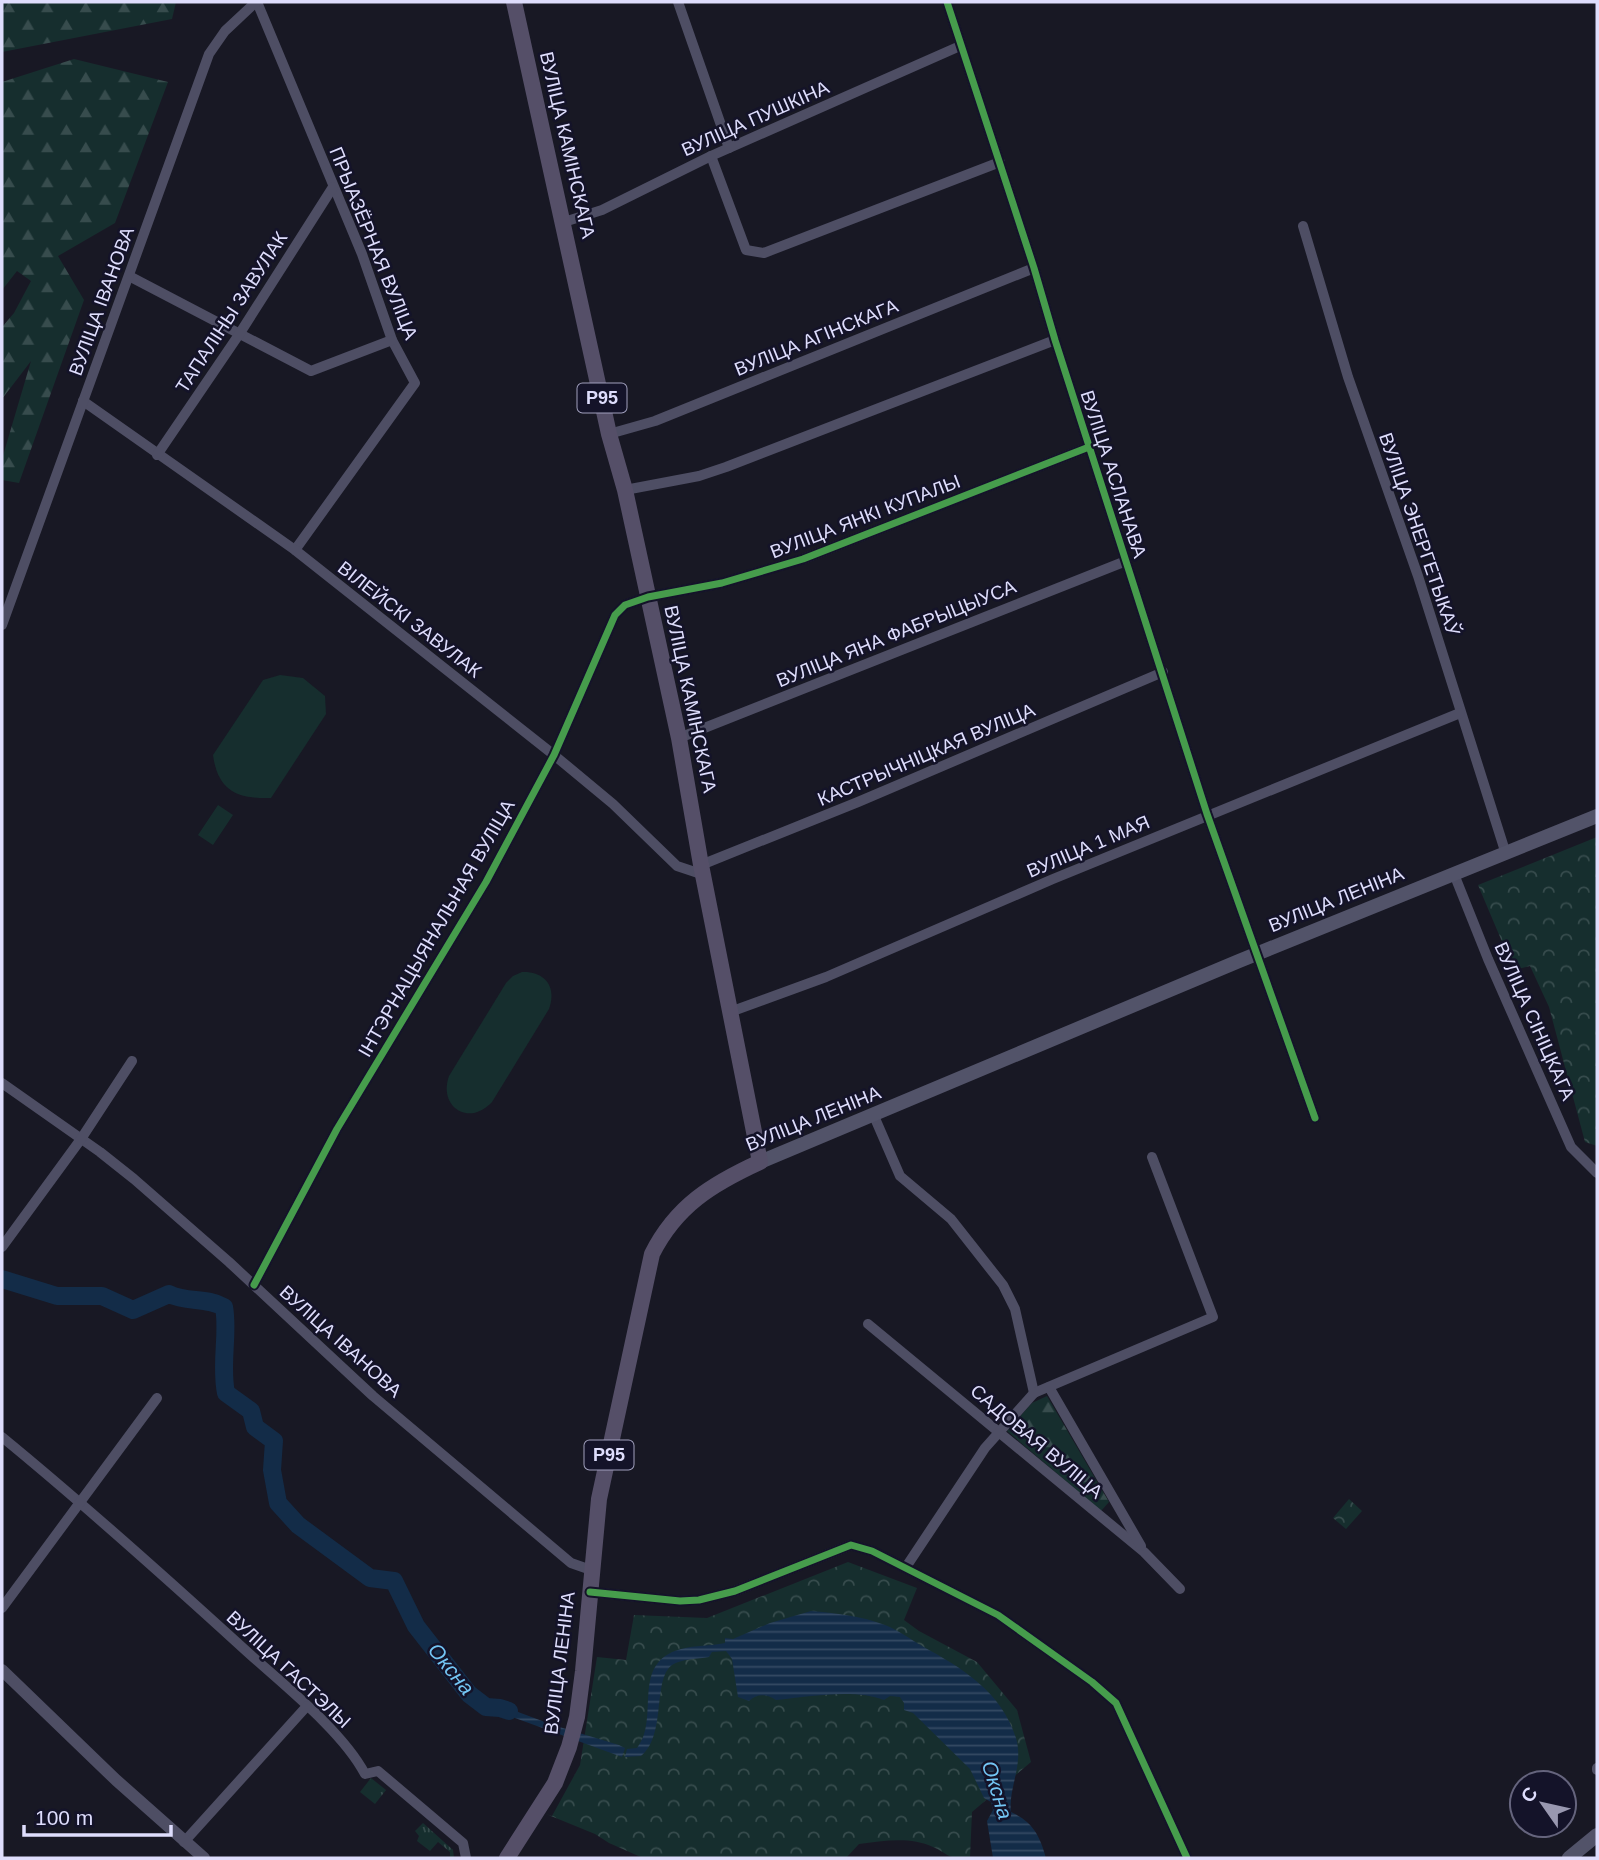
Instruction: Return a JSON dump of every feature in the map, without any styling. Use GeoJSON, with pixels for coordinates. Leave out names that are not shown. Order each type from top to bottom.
{"type":"FeatureCollection","features":[{"type":"Feature","properties":{"kind":"main road","name":"ВУЛІЦА КАМІНСКАГА"},"geometry":{"type":"LineString","coordinates":[[514,2],[609,434],[625,489],[680,738],[760,1162]]}},
{"type":"Feature","properties":{"kind":"main road","name":"ВУЛІЦА ЛЕНІНА"},"geometry":{"type":"LineString","coordinates":[[508,1858],[555,1783],[569,1747],[577,1717],[599,1499],[652,1254],[666,1228],[685,1207],[728,1178],[760,1162],[1258,953],[1597,817]]}},
{"type":"Feature","properties":{"kind":"main road"},"geometry":{"type":"LineString","coordinates":[[1569,1858],[1597,1835]]}},
{"type":"Feature","properties":{"kind":"main road"},"geometry":{"type":"LineString","coordinates":[[1581,1858],[1597,1846]]}},
{"type":"Feature","properties":{"kind":"street","name":"ПРЫАЗЁРНАЯ ВУЛІЦА"},"geometry":{"type":"LineString","coordinates":[[256,2],[362,254],[392,340],[414,378],[414,388],[295,551]]}},
{"type":"Feature","properties":{"kind":"street","name":"ВУЛІЦА ІВАНОВА"},"geometry":{"type":"LineString","coordinates":[[2,625],[209,54],[225,31],[256,2]]}},
{"type":"Feature","properties":{"kind":"street"},"geometry":{"type":"LineString","coordinates":[[678,2],[729,148]]}},
{"type":"Feature","properties":{"kind":"street","name":"ВУЛІЦА АСЛАНАВА"},"geometry":{"type":"LineString","coordinates":[[947,2],[1208,814],[1315,1118]]}},
{"type":"Feature","properties":{"kind":"street","name":"ВУЛІЦА ПУШКІНА"},"geometry":{"type":"LineString","coordinates":[[564,222],[602,210],[711,156],[960,46]]}},
{"type":"Feature","properties":{"kind":"street"},"geometry":{"type":"LineString","coordinates":[[711,156],[746,250],[764,253],[1000,162]]}},
{"type":"Feature","properties":{"kind":"street","name":"ТАПАЛІНЫ ЗАВУЛАК"},"geometry":{"type":"LineString","coordinates":[[157,455],[240,333],[333,187]]}},
{"type":"Feature","properties":{"kind":"street","name":"ВУЛІЦА ЭНЕРГЕТЫКАЎ"},"geometry":{"type":"LineString","coordinates":[[1303,226],[1348,377],[1418,576],[1506,854]]}},
{"type":"Feature","properties":{"kind":"street","name":"ВУЛІЦА АГІНСКАГА"},"geometry":{"type":"LineString","coordinates":[[609,434],[655,421],[1034,268]]}},
{"type":"Feature","properties":{"kind":"street"},"geometry":{"type":"LineString","coordinates":[[130,276],[311,371],[392,340]]}},
{"type":"Feature","properties":{"kind":"street"},"geometry":{"type":"LineString","coordinates":[[625,489],[699,476],[726,467],[1055,340]]}},
{"type":"Feature","properties":{"kind":"street","name":"ВІЛЕЙСКІ ЗАВУЛАК"},"geometry":{"type":"LineString","coordinates":[[83,401],[295,551],[554,755],[613,804],[677,866],[703,870]]}},
{"type":"Feature","properties":{"kind":"street","name":"ВУЛІЦА ЯНКІ КУПАЛЫ"},"geometry":{"type":"LineString","coordinates":[[648,597],[722,583],[803,559],[1089,447]]}},
{"type":"Feature","properties":{"kind":"street","name":"ВУЛІЦА ЯНА ФАБРЫЦЫУСА"},"geometry":{"type":"LineString","coordinates":[[680,738],[1126,561]]}},
{"type":"Feature","properties":{"kind":"street","name":"ІНТЭРНАЦЫЯНАЛЬНАЯ ВУЛІЦА"},"geometry":{"type":"LineString","coordinates":[[254,1285],[337,1129],[485,881],[554,755],[615,615],[625,605],[648,597]]}},
{"type":"Feature","properties":{"kind":"street","name":"КАСТРЫЧНІЦКАЯ ВУЛІЦА"},"geometry":{"type":"LineString","coordinates":[[703,870],[1163,672]]}},
{"type":"Feature","properties":{"kind":"street","name":"ВУЛІЦА 1 МАЯ"},"geometry":{"type":"LineString","coordinates":[[730,1012],[826,977],[1208,814],[1460,713]]}},
{"type":"Feature","properties":{"kind":"street","name":"ВУЛІЦА СІНІЦКАГА"},"geometry":{"type":"LineString","coordinates":[[1454,874],[1488,959],[1572,1147],[1597,1173]]}},
{"type":"Feature","properties":{"kind":"street"},"geometry":{"type":"LineString","coordinates":[[2,1247],[81,1139],[132,1061]]}},
{"type":"Feature","properties":{"kind":"street","name":"ВУЛІЦА ІВАНОВА"},"geometry":{"type":"LineString","coordinates":[[2,1083],[134,1180],[254,1285],[373,1396],[570,1563],[591,1570]]}},
{"type":"Feature","properties":{"kind":"street","name":"САДОВАЯ ВУЛІЦА"},"geometry":{"type":"LineString","coordinates":[[874,1116],[900,1176],[951,1219],[1003,1285],[1015,1309],[1034,1394]]}},
{"type":"Feature","properties":{"kind":"street"},"geometry":{"type":"LineString","coordinates":[[906,1567],[985,1448],[1034,1394],[1213,1317],[1152,1157]]}},
{"type":"Feature","properties":{"kind":"street","name":"САДОВАЯ ВУЛІЦА"},"geometry":{"type":"LineString","coordinates":[[867,1324],[1144,1552],[1180,1589]]}},
{"type":"Feature","properties":{"kind":"street"},"geometry":{"type":"LineString","coordinates":[[1049,1387],[1144,1552]]}},
{"type":"Feature","properties":{"kind":"street"},"geometry":{"type":"LineString","coordinates":[[2,1608],[158,1398]]}},
{"type":"Feature","properties":{"kind":"street","name":"ВУЛІЦА ГАСТЭЛЫ"},"geometry":{"type":"LineString","coordinates":[[2,1437],[79,1501],[307,1706],[356,1758],[365,1774],[378,1771],[463,1843],[466,1858]]}},
{"type":"Feature","properties":{"kind":"street"},"geometry":{"type":"LineString","coordinates":[[590,1592],[680,1601],[699,1600],[735,1591],[851,1545],[872,1550],[998,1615],[1092,1682],[1116,1703],[1187,1858]]}},
{"type":"Feature","properties":{"kind":"street"},"geometry":{"type":"LineString","coordinates":[[2,1670],[187,1850],[204,1858]]}},
{"type":"Feature","properties":{"kind":"street"},"geometry":{"type":"LineString","coordinates":[[187,1850],[307,1706]]}},
{"type":"Feature","properties":{"kind":"green space"},"geometry":{"type":"Polygon","coordinates":[[[2,2],[176,2],[172,19],[2,52],[2,2]]]}},
{"type":"Feature","properties":{"kind":"green space"},"geometry":{"type":"Polygon","coordinates":[[[74,59],[168,82],[115,223],[58,256],[84,300],[19,483],[2,480],[2,459],[31,361],[2,399],[2,327],[14,313],[31,281],[17,271],[2,290],[2,82],[74,59]]]}},
{"type":"Feature","properties":{"kind":"green space"},"geometry":{"type":"Polygon","coordinates":[[[280,675],[303,678],[325,696],[326,714],[271,798],[248,797],[225,785],[219,777],[213,755],[263,680],[280,675]]]}},
{"type":"Feature","properties":{"kind":"green space"},"geometry":{"type":"Polygon","coordinates":[[[218,805],[233,815],[213,845],[198,835],[218,805]]]}},
{"type":"Feature","properties":{"kind":"green space"},"geometry":{"type":"Polygon","coordinates":[[[1597,837],[1597,1146],[1585,1142],[1549,1007],[1530,966],[1514,970],[1478,885],[1597,837]]]}},
{"type":"Feature","properties":{"kind":"green space"},"geometry":{"type":"Polygon","coordinates":[[[522,972],[537,974],[547,982],[551,994],[549,1009],[492,1102],[474,1113],[458,1110],[448,1097],[449,1076],[506,983],[522,972]]]}},
{"type":"Feature","properties":{"kind":"green space"},"geometry":{"type":"Polygon","coordinates":[[[1047,1396],[1109,1502],[1101,1511],[1007,1431],[1032,1403],[1047,1396]]]}},
{"type":"Feature","properties":{"kind":"green space"},"geometry":{"type":"Polygon","coordinates":[[[1349,1499],[1362,1511],[1346,1529],[1333,1518],[1349,1499]]]}},
{"type":"Feature","properties":{"kind":"green space"},"geometry":{"type":"Polygon","coordinates":[[[848,1562],[917,1588],[904,1620],[977,1662],[1017,1710],[1031,1762],[972,1812],[970,1858],[952,1857],[915,1841],[896,1840],[859,1844],[846,1858],[643,1858],[546,1814],[552,1816],[580,1765],[597,1657],[626,1660],[634,1615],[707,1618],[848,1562]]]}},
{"type":"Feature","properties":{"kind":"green space"},"geometry":{"type":"Polygon","coordinates":[[[371,1778],[386,1790],[375,1804],[360,1792],[371,1778]]]}},
{"type":"Feature","properties":{"kind":"green space"},"geometry":{"type":"Polygon","coordinates":[[[423,1823],[453,1850],[454,1858],[450,1858],[450,1852],[438,1842],[430,1851],[417,1841],[419,1836],[415,1831],[423,1823]]]}},
{"type":"Feature","properties":{"kind":"water"},"geometry":{"type":"Polygon","coordinates":[[[811,1611],[858,1617],[890,1627],[965,1672],[990,1694],[1009,1721],[1018,1748],[1011,1812],[1035,1830],[1046,1858],[993,1858],[987,1821],[993,1810],[991,1802],[984,1798],[970,1769],[913,1713],[904,1710],[900,1697],[890,1696],[884,1700],[872,1696],[845,1694],[776,1700],[762,1695],[749,1701],[738,1697],[732,1659],[726,1651],[712,1652],[709,1657],[685,1660],[672,1665],[662,1683],[657,1722],[649,1747],[641,1756],[625,1757],[627,1749],[637,1748],[644,1736],[651,1679],[656,1666],[665,1656],[681,1649],[725,1643],[725,1638],[733,1639],[770,1623],[811,1611]]]}},
{"type":"Feature","properties":{"kind":"water"},"geometry":{"type":"Polygon","coordinates":[[[497,1704],[619,1745],[625,1748],[622,1757],[515,1718],[503,1711],[486,1707],[497,1704]]]}},
{"type":"Feature","properties":{"kind":"waterway","name":"Оксна"},"geometry":{"type":"LineString","coordinates":[[2,1279],[57,1296],[102,1296],[133,1310],[169,1294],[224,1307],[226,1393],[251,1411],[255,1427],[274,1441],[272,1470],[278,1503],[298,1525],[370,1578],[394,1581],[416,1626],[469,1694],[486,1707],[509,1711]]}},
{"type":"Feature","properties":{"kind":"cycle path"},"geometry":{"type":"LineString","coordinates":[[947,2],[1207,814],[1315,1118]]}},
{"type":"Feature","properties":{"kind":"cycle path"},"geometry":{"type":"LineString","coordinates":[[254,1285],[337,1129],[486,882],[554,755],[615,615],[625,605],[648,597],[722,583],[803,559],[1089,447]]}},
{"type":"Feature","properties":{"kind":"cycle path"},"geometry":{"type":"LineString","coordinates":[[590,1592],[680,1601],[699,1600],[735,1591],[851,1545],[872,1551],[998,1615],[1092,1682],[1116,1703],[1187,1858]]}}]}
